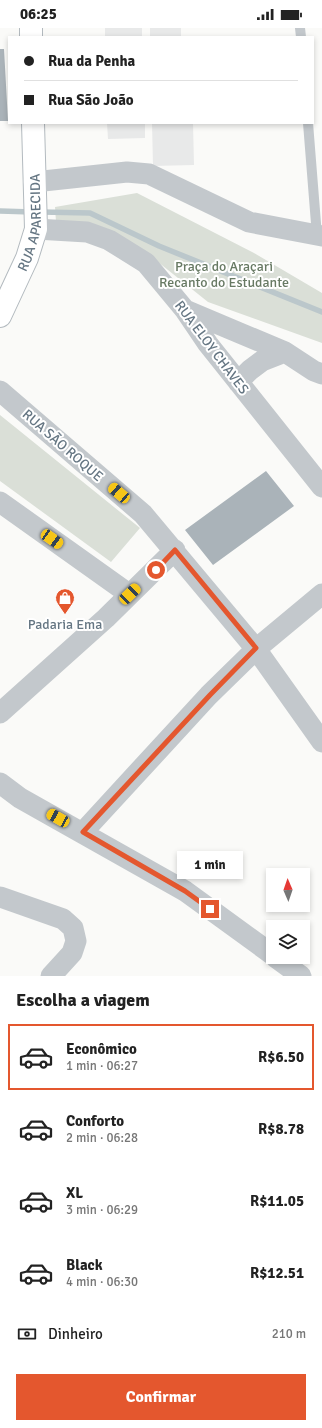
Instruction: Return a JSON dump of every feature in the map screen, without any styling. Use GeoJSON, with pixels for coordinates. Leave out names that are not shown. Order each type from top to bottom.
{"type":"FeatureCollection","features":[{"type":"Feature","properties":{"kind":"street","name":"RUA APARECIDA"},"geometry":{"type":"LineString","coordinates":[[0,316],[27,258],[36,229],[33,124]]}},
{"type":"Feature","properties":{"kind":"street"},"geometry":{"type":"LineString","coordinates":[[34,189],[127,172],[149,174],[249,222],[320,236]]}},
{"type":"Feature","properties":{"kind":"street","name":"RUA ELOY CHAVES"},"geometry":{"type":"LineString","coordinates":[[36,229],[87,232],[109,240],[146,263],[185,310],[208,344],[322,487]]}},
{"type":"Feature","properties":{"kind":"street"},"geometry":{"type":"LineString","coordinates":[[185,310],[285,352],[314,371],[322,374]]}},
{"type":"Feature","properties":{"kind":"street"},"geometry":{"type":"LineString","coordinates":[[238,382],[262,361],[285,352]]}},
{"type":"Feature","properties":{"kind":"street","name":"RUA SÃO ROQUE"},"geometry":{"type":"LineString","coordinates":[[0,391],[143,514],[175,550],[256,648],[322,742]]}},
{"type":"Feature","properties":{"kind":"street"},"geometry":{"type":"LineString","coordinates":[[0,502],[130,594]]}},
{"type":"Feature","properties":{"kind":"street"},"geometry":{"type":"LineString","coordinates":[[0,713],[106,618],[175,550]]}},
{"type":"Feature","properties":{"kind":"street"},"geometry":{"type":"LineString","coordinates":[[83,832],[210,695],[256,648],[322,594]]}},
{"type":"Feature","properties":{"kind":"street"},"geometry":{"type":"LineString","coordinates":[[0,784],[20,798],[83,832],[185,891],[266,950]]}},
{"type":"Feature","properties":{"kind":"street"},"geometry":{"type":"LineString","coordinates":[[0,897],[63,919],[73,928],[76,940],[72,953],[52,976]]}},
{"type":"Feature","properties":{"kind":"street"},"geometry":{"type":"LineString","coordinates":[[285,964],[301,976]]}},
{"type":"Feature","properties":{"kind":"lane"},"geometry":{"type":"LineString","coordinates":[[308,124],[320,236]]}},
{"type":"Feature","properties":{"kind":"shaded area"},"geometry":{"type":"Polygon","coordinates":[[[105,28],[142,28],[142,36],[105,36],[105,28]]]}},
{"type":"Feature","properties":{"kind":"shaded area"},"geometry":{"type":"Polygon","coordinates":[[[150,28],[181,28],[181,36],[150,36],[150,28]]]}},
{"type":"Feature","properties":{"kind":"shaded area"},"geometry":{"type":"Polygon","coordinates":[[[107,124],[145,124],[145,138],[108,139],[107,124]]]}},
{"type":"Feature","properties":{"kind":"shaded area"},"geometry":{"type":"Polygon","coordinates":[[[152,124],[193,124],[194,165],[153,166],[152,124]]]}},
{"type":"Feature","properties":{"kind":"green space","name":"Praça do Araçari Recanto do Estudante"},"geometry":{"type":"Polygon","coordinates":[[[137,193],[254,253],[322,293],[322,343],[208,302],[158,262],[111,231],[75,221],[56,222],[55,207],[137,193]]]}},
{"type":"Feature","properties":{"kind":"green space"},"geometry":{"type":"Polygon","coordinates":[[[0,415],[140,528],[111,562],[0,481],[0,415]]]}},
{"type":"Feature","properties":{"kind":"building"},"geometry":{"type":"Polygon","coordinates":[[[0,49],[4,49],[8,121],[0,121],[0,49]]]}},
{"type":"Feature","properties":{"kind":"building"},"geometry":{"type":"Polygon","coordinates":[[[266,471],[294,506],[213,565],[185,530],[266,471]]]}},
{"type":"Feature","properties":{"kind":"waterway"},"geometry":{"type":"LineString","coordinates":[[0,211],[32,212]]}},
{"type":"Feature","properties":{"kind":"waterway"},"geometry":{"type":"LineString","coordinates":[[41,212],[90,213],[159,246],[322,312]]}},
{"type":"Feature","properties":{"kind":"place","name":"Padaria Ema"},"geometry":{"type":"Point","coordinates":[65,615]}},
{"type":"Feature","properties":{"kind":"route"},"geometry":{"type":"LineString","coordinates":[[156,570],[175,550],[256,648],[210,695],[83,832],[185,891],[210,909]]}}]}
